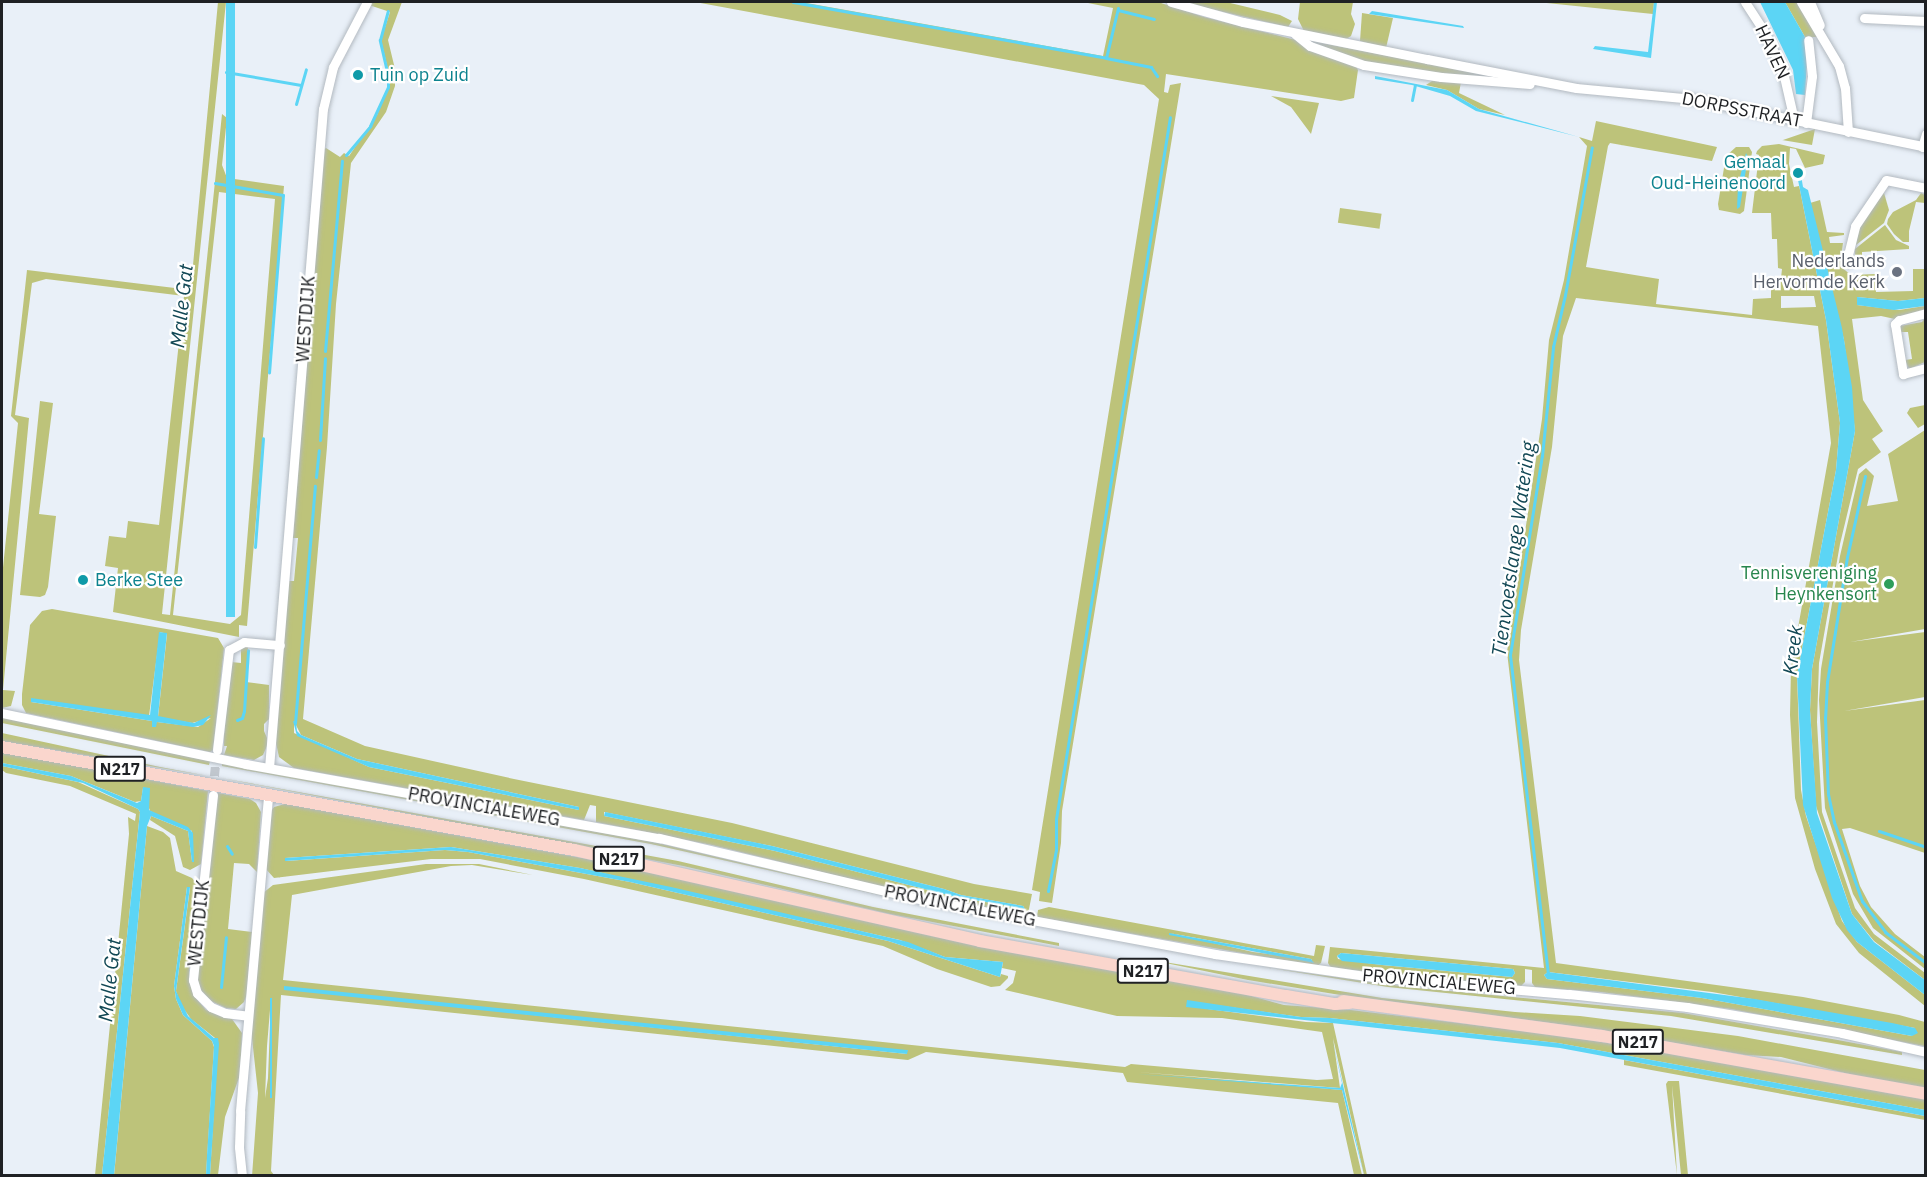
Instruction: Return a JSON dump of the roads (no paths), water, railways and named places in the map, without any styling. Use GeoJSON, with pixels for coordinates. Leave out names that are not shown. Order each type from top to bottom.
{"type":"FeatureCollection","features":[{"type":"Feature","properties":{"kind":"main road","name":"PROVINCIALEWEG"},"geometry":{"type":"LineString","coordinates":[[2,747],[596,855],[938,930],[982,935],[1349,1003],[1602,1036],[1926,1094]]}},
{"type":"Feature","properties":{"kind":"street","name":"WESTDIJK"},"geometry":{"type":"LineString","coordinates":[[269,768],[325,100],[333,67],[367,2]]}},
{"type":"Feature","properties":{"kind":"street","name":"DORPSSTRAAT"},"geometry":{"type":"LineString","coordinates":[[1171,2],[1204,13],[1293,33],[1556,84]]}},
{"type":"Feature","properties":{"kind":"street","name":"HAVEN"},"geometry":{"type":"LineString","coordinates":[[1745,2],[1775,53],[1787,85],[1794,120]]}},
{"type":"Feature","properties":{"kind":"street"},"geometry":{"type":"LineString","coordinates":[[1801,2],[1822,34]]}},
{"type":"Feature","properties":{"kind":"street"},"geometry":{"type":"LineString","coordinates":[[1810,2],[1843,78],[1848,132]]}},
{"type":"Feature","properties":{"kind":"street"},"geometry":{"type":"LineString","coordinates":[[1864,18],[1926,21]]}},
{"type":"Feature","properties":{"kind":"street","name":"DORPSSTRAAT"},"geometry":{"type":"LineString","coordinates":[[1293,33],[1310,46],[1364,65],[1454,79],[1556,84],[1693,99],[1924,147]]}},
{"type":"Feature","properties":{"kind":"street","name":"HAVEN"},"geometry":{"type":"LineString","coordinates":[[1806,123],[1812,69],[1808,40]]}},
{"type":"Feature","properties":{"kind":"street"},"geometry":{"type":"LineString","coordinates":[[1792,106],[1809,107]]}},
{"type":"Feature","properties":{"kind":"street"},"geometry":{"type":"LineString","coordinates":[[1924,147],[1926,134]]}},
{"type":"Feature","properties":{"kind":"street"},"geometry":{"type":"LineString","coordinates":[[1846,263],[1855,226],[1886,180],[1926,188]]}},
{"type":"Feature","properties":{"kind":"street"},"geometry":{"type":"LineString","coordinates":[[1926,313],[1899,320],[1895,324],[1903,374],[1926,368]]}},
{"type":"Feature","properties":{"kind":"street"},"geometry":{"type":"LineString","coordinates":[[217,750],[229,650],[244,642],[280,645]]}},
{"type":"Feature","properties":{"kind":"street","name":"PROVINCIALEWEG"},"geometry":{"type":"LineString","coordinates":[[2,713],[269,768],[649,837],[924,900],[1226,956],[1373,977],[1687,1007],[1842,1033],[1926,1052]]}},
{"type":"Feature","properties":{"kind":"street","name":"WESTDIJK"},"geometry":{"type":"LineString","coordinates":[[213,795],[194,980],[197,993],[211,1007],[225,1013],[248,1017]]}},
{"type":"Feature","properties":{"kind":"street"},"geometry":{"type":"LineString","coordinates":[[242,1176],[239,1124],[268,795]]}},
{"type":"Feature","properties":{"kind":"water"},"geometry":{"type":"Polygon","coordinates":[[[226,2],[235,2],[235,617],[226,617],[226,2]]]}},
{"type":"Feature","properties":{"kind":"water"},"geometry":{"type":"Polygon","coordinates":[[[1654,2],[1657,2],[1651,58],[1593,49],[1595,46],[1648,52],[1654,2]]]}},
{"type":"Feature","properties":{"kind":"water"},"geometry":{"type":"Polygon","coordinates":[[[1760,2],[1785,2],[1805,37],[1807,60],[1805,95],[1796,94],[1793,70],[1760,2]]]}},
{"type":"Feature","properties":{"kind":"water"},"geometry":{"type":"Polygon","coordinates":[[[1372,11],[1463,26],[1464,28],[1369,14],[1372,11]]]}},
{"type":"Feature","properties":{"kind":"water"},"geometry":{"type":"Polygon","coordinates":[[[1375,76],[1447,90],[1479,109],[1579,137],[1476,111],[1450,96],[1412,85],[1375,79],[1375,76]]]}},
{"type":"Feature","properties":{"kind":"water"},"geometry":{"type":"Polygon","coordinates":[[[1746,153],[1748,157],[1740,207],[1737,209],[1738,185],[1746,153]]]}},
{"type":"Feature","properties":{"kind":"water"},"geometry":{"type":"Polygon","coordinates":[[[1797,175],[1801,175],[1803,187],[1808,190],[1842,328],[1852,387],[1855,431],[1812,669],[1810,710],[1817,813],[1852,914],[1874,942],[1925,980],[1925,995],[1857,942],[1847,930],[1832,898],[1803,805],[1797,675],[1836,470],[1840,423],[1826,320],[1797,175]]]}},
{"type":"Feature","properties":{"kind":"water"},"geometry":{"type":"Polygon","coordinates":[[[1857,297],[1898,301],[1925,298],[1925,306],[1894,310],[1857,305],[1857,297]]]}},
{"type":"Feature","properties":{"kind":"water"},"geometry":{"type":"Polygon","coordinates":[[[159,632],[167,633],[158,716],[194,723],[211,715],[203,725],[193,727],[157,722],[156,727],[152,727],[152,721],[31,702],[31,698],[150,715],[159,632]]]}},
{"type":"Feature","properties":{"kind":"water"},"geometry":{"type":"Polygon","coordinates":[[[293,721],[296,722],[297,731],[301,735],[357,759],[579,807],[579,810],[369,767],[297,736],[293,721]]]}},
{"type":"Feature","properties":{"kind":"water"},"geometry":{"type":"Polygon","coordinates":[[[2,763],[71,776],[137,803],[141,801],[143,787],[150,788],[149,810],[188,827],[193,833],[194,862],[192,862],[188,831],[151,816],[147,826],[114,1175],[102,1175],[140,812],[83,783],[2,766],[2,763]]]}},
{"type":"Feature","properties":{"kind":"water"},"geometry":{"type":"Polygon","coordinates":[[[605,812],[772,846],[961,895],[1023,906],[1025,909],[952,896],[775,851],[604,816],[605,812]]]}},
{"type":"Feature","properties":{"kind":"water"},"geometry":{"type":"Polygon","coordinates":[[[451,847],[580,868],[671,887],[908,942],[945,957],[1003,962],[1000,977],[888,941],[630,882],[468,852],[445,850],[285,861],[285,858],[451,847]]]}},
{"type":"Feature","properties":{"kind":"water"},"geometry":{"type":"Polygon","coordinates":[[[187,887],[190,887],[176,991],[188,1016],[214,1038],[218,1038],[219,1044],[210,1175],[206,1175],[214,1046],[212,1041],[183,1015],[176,999],[174,986],[187,887]]]}},
{"type":"Feature","properties":{"kind":"water"},"geometry":{"type":"Polygon","coordinates":[[[1169,933],[1311,959],[1314,963],[1169,935],[1169,933]]]}},
{"type":"Feature","properties":{"kind":"water"},"geometry":{"type":"Polygon","coordinates":[[[1341,953],[1513,969],[1515,973],[1512,977],[1342,961],[1337,956],[1341,953]]]}},
{"type":"Feature","properties":{"kind":"water"},"geometry":{"type":"Polygon","coordinates":[[[1548,972],[1755,999],[1892,1023],[1915,1028],[1918,1033],[1912,1036],[1702,998],[1547,979],[1544,975],[1548,972]]]}},
{"type":"Feature","properties":{"kind":"water"},"geometry":{"type":"Polygon","coordinates":[[[284,986],[908,1050],[907,1054],[284,990],[284,986]]]}},
{"type":"Feature","properties":{"kind":"water"},"geometry":{"type":"Polygon","coordinates":[[[270,998],[272,998],[272,1098],[270,1098],[270,998]]]}},
{"type":"Feature","properties":{"kind":"water"},"geometry":{"type":"Polygon","coordinates":[[[1187,1000],[1301,1017],[1330,1018],[1558,1043],[1925,1110],[1925,1116],[1560,1048],[1186,1007],[1187,1000]]]}},
{"type":"Feature","properties":{"kind":"water"},"geometry":{"type":"Polygon","coordinates":[[[1332,1038],[1364,1175],[1342,1090],[1136,1074],[1340,1088],[1342,1083],[1332,1038]]]}},
{"type":"Feature","properties":{"kind":"waterway"},"geometry":{"type":"LineString","coordinates":[[793,2],[1106,58]]}},
{"type":"Feature","properties":{"kind":"waterway"},"geometry":{"type":"LineString","coordinates":[[1118,8],[1106,58],[1151,67],[1157,76]]}},
{"type":"Feature","properties":{"kind":"waterway"},"geometry":{"type":"LineString","coordinates":[[1118,10],[1154,19]]}},
{"type":"Feature","properties":{"kind":"waterway"},"geometry":{"type":"LineString","coordinates":[[346,155],[370,126],[388,87],[388,76],[380,40],[388,11]]}},
{"type":"Feature","properties":{"kind":"waterway"},"geometry":{"type":"LineString","coordinates":[[296,104],[306,69]]}},
{"type":"Feature","properties":{"kind":"waterway"},"geometry":{"type":"LineString","coordinates":[[226,72],[301,85]]}},
{"type":"Feature","properties":{"kind":"waterway","name":"Tienvoetslange Watering"},"geometry":{"type":"LineString","coordinates":[[1412,100],[1415,85]]}},
{"type":"Feature","properties":{"kind":"waterway"},"geometry":{"type":"LineString","coordinates":[[1048,891],[1056,850],[1056,819],[1170,117]]}},
{"type":"Feature","properties":{"kind":"waterway","name":"Tienvoetslange Watering"},"geometry":{"type":"LineString","coordinates":[[1548,974],[1510,655],[1542,456],[1553,347],[1565,295],[1592,147]]}},
{"type":"Feature","properties":{"kind":"waterway"},"geometry":{"type":"LineString","coordinates":[[325,351],[342,161]]}},
{"type":"Feature","properties":{"kind":"waterway"},"geometry":{"type":"LineString","coordinates":[[215,183],[283,195],[269,372]]}},
{"type":"Feature","properties":{"kind":"waterway"},"geometry":{"type":"LineString","coordinates":[[320,440],[325,358]]}},
{"type":"Feature","properties":{"kind":"waterway"},"geometry":{"type":"LineString","coordinates":[[255,547],[263,438]]}},
{"type":"Feature","properties":{"kind":"waterway"},"geometry":{"type":"LineString","coordinates":[[316,477],[319,450]]}},
{"type":"Feature","properties":{"kind":"waterway"},"geometry":{"type":"LineString","coordinates":[[1865,476],[1847,557],[1827,682],[1825,717],[1828,794],[1834,822],[1862,901],[1885,932],[1926,963]]}},
{"type":"Feature","properties":{"kind":"waterway"},"geometry":{"type":"LineString","coordinates":[[295,723],[315,486]]}},
{"type":"Feature","properties":{"kind":"waterway"},"geometry":{"type":"LineString","coordinates":[[237,720],[242,718],[244,711],[248,650]]}},
{"type":"Feature","properties":{"kind":"waterway"},"geometry":{"type":"LineString","coordinates":[[1879,831],[1926,847]]}},
{"type":"Feature","properties":{"kind":"waterway"},"geometry":{"type":"LineString","coordinates":[[227,846],[232,854]]}},
{"type":"Feature","properties":{"kind":"waterway"},"geometry":{"type":"LineString","coordinates":[[221,987],[226,937]]}},
{"type":"Feature","properties":{"kind":"tunnel"},"geometry":{"type":"LineString","coordinates":[[213,789],[217,752]]}},
{"type":"Feature","properties":{"kind":"place","name":"Tuin op Zuid"},"geometry":{"type":"Point","coordinates":[358,75]}},
{"type":"Feature","properties":{"kind":"place","name":"Gemaal Oud-Heinenoord"},"geometry":{"type":"Point","coordinates":[1798,173]}},
{"type":"Feature","properties":{"kind":"place","name":"Nederlands Hervormde Kerk"},"geometry":{"type":"Point","coordinates":[1897,272]}},
{"type":"Feature","properties":{"kind":"place","name":"Berke Stee"},"geometry":{"type":"Point","coordinates":[83,580]}},
{"type":"Feature","properties":{"kind":"place","name":"Tennisvereniging Heynkensort"},"geometry":{"type":"Point","coordinates":[1889,584]}},
{"type":"Feature","properties":{"kind":"water label","name":"Malle Gat"},"geometry":{"type":"Point","coordinates":[181,306]}},
{"type":"Feature","properties":{"kind":"water label","name":"Kreek"},"geometry":{"type":"Point","coordinates":[1792,650]}},
{"type":"Feature","properties":{"kind":"water label","name":"Malle Gat"},"geometry":{"type":"Point","coordinates":[109,980]}}]}
